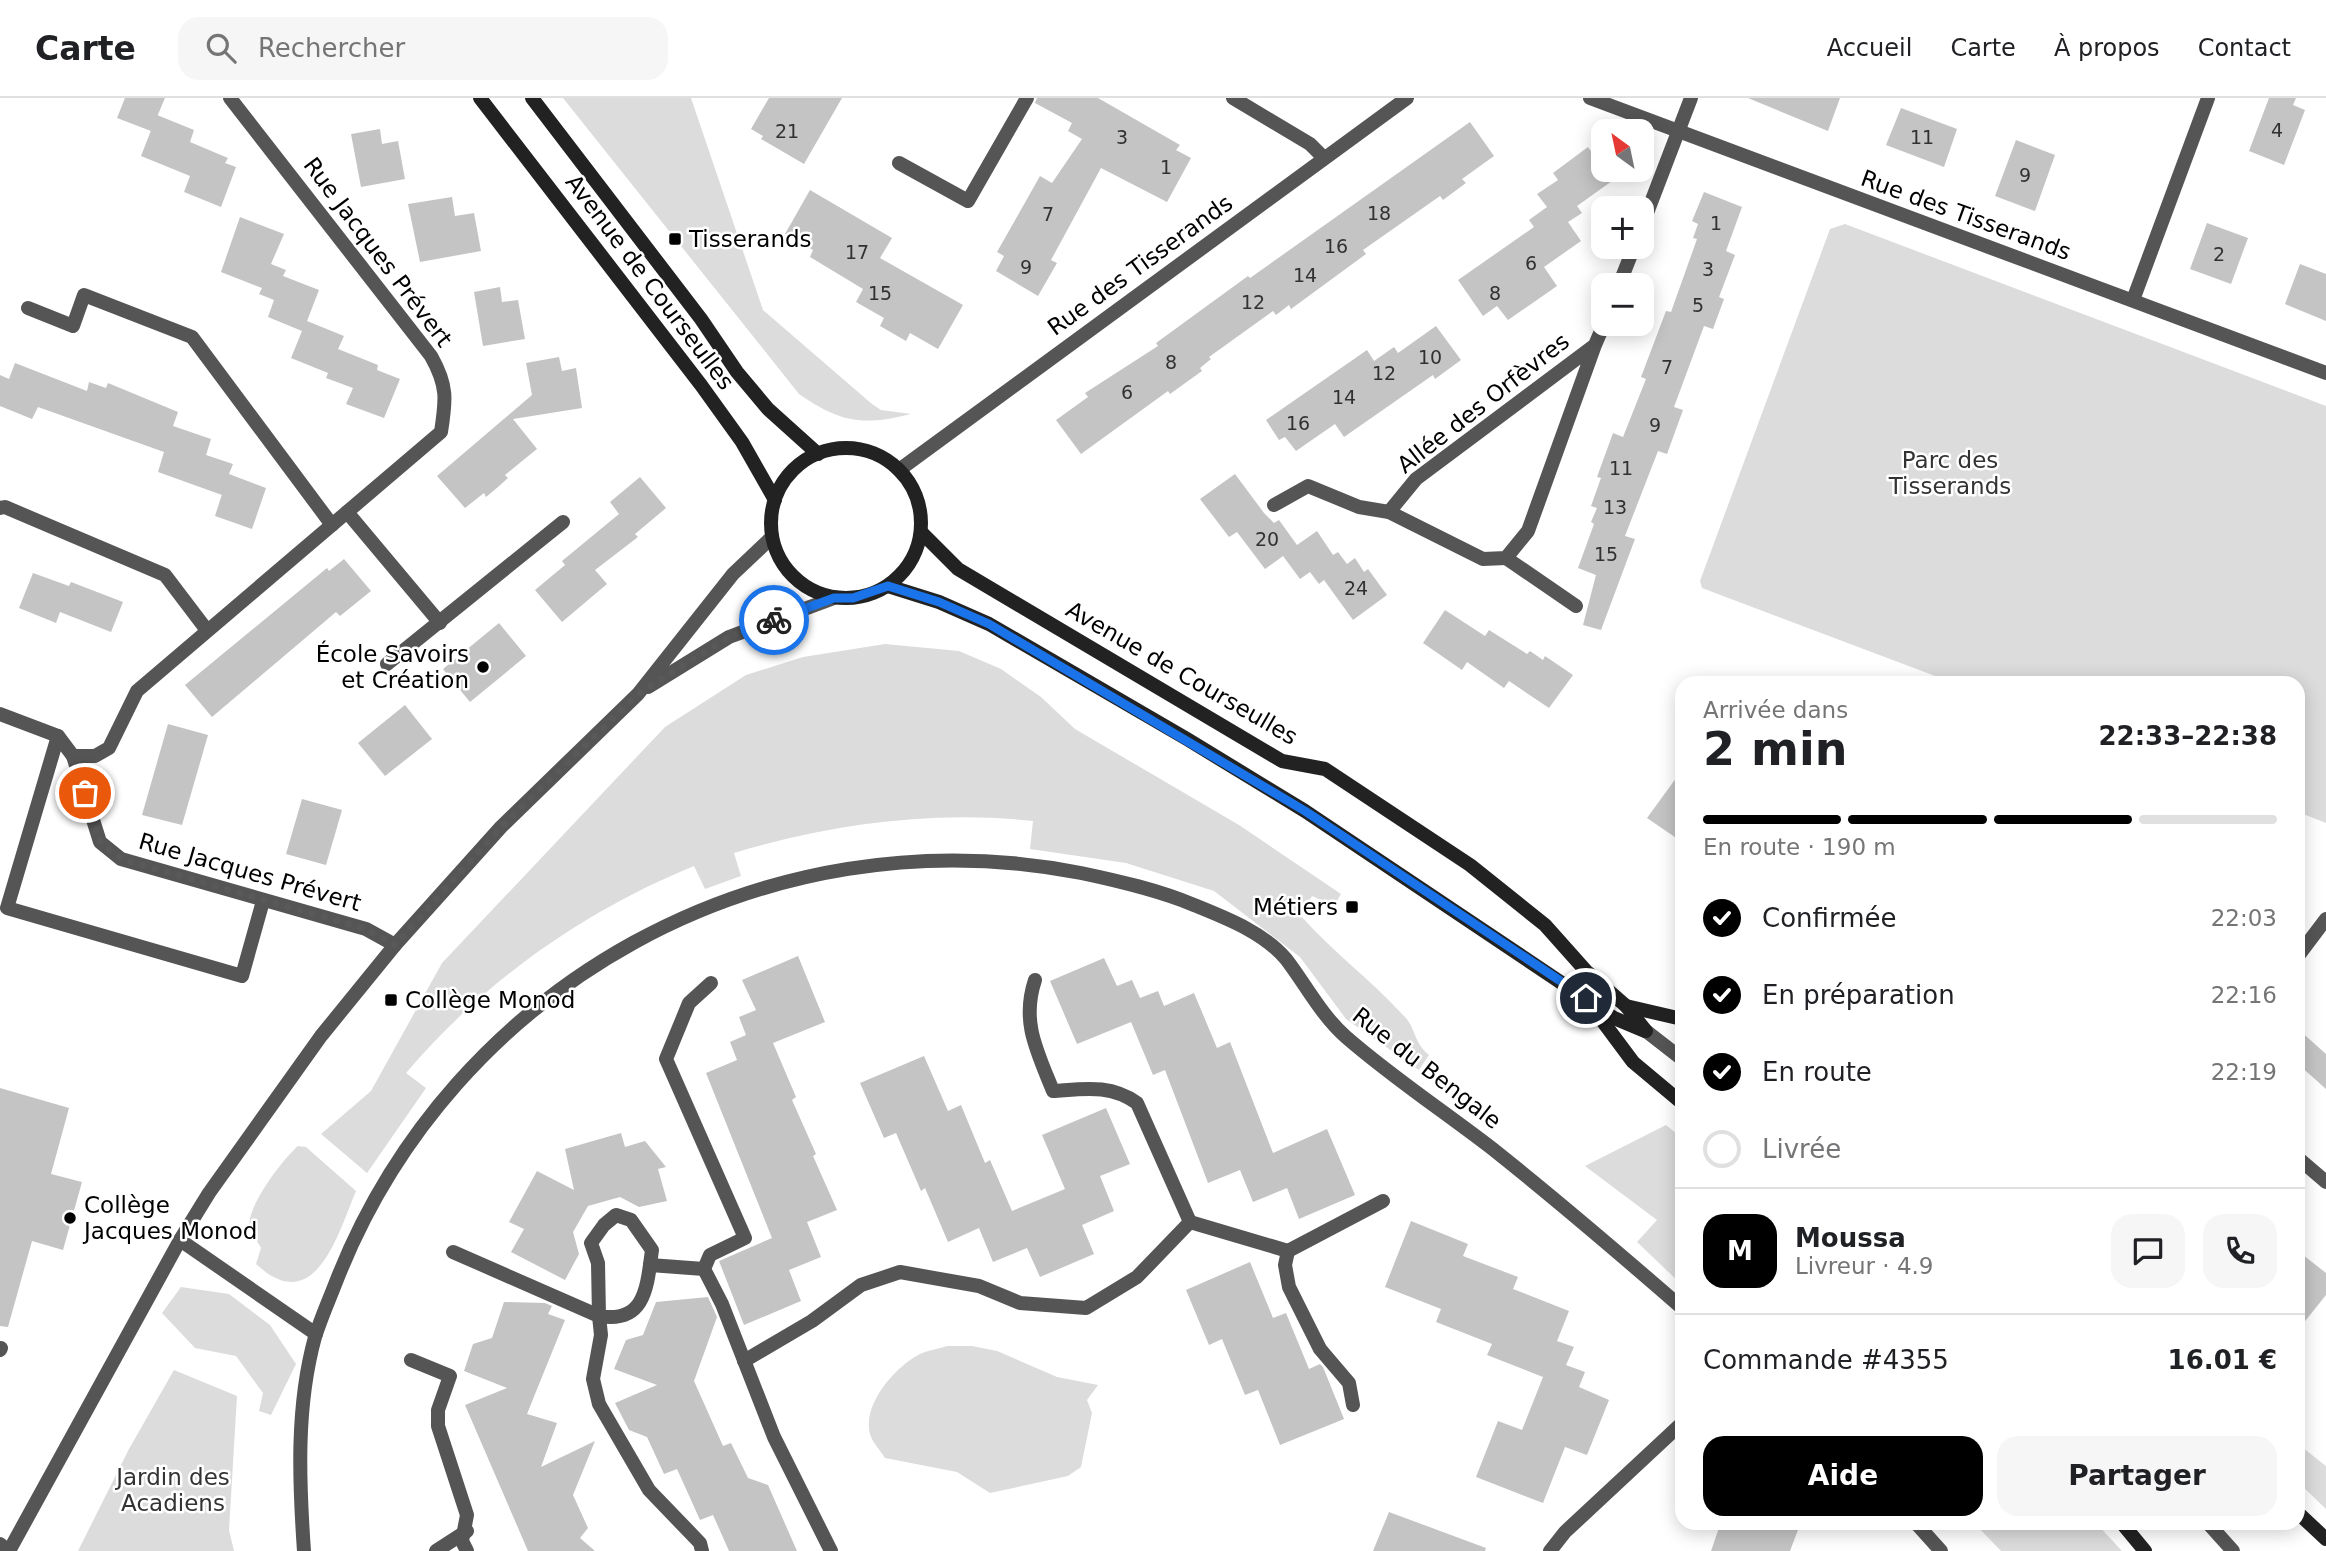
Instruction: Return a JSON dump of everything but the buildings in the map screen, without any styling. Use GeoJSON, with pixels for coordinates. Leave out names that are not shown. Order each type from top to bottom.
{"type":"FeatureCollection","features":[{"type":"Feature","properties":{"kind":"main road","name":"Avenue de Courseulles"},"geometry":{"type":"LineString","coordinates":[[480,98],[722,413],[775,500]]}},
{"type":"Feature","properties":{"kind":"main road","name":"Avenue de Courseulles"},"geometry":{"type":"LineString","coordinates":[[532,98],[694,309],[737,372],[774,415],[818,454]]}},
{"type":"Feature","properties":{"kind":"main road"},"geometry":{"type":"LineString","coordinates":[[842,448],[867,451],[899,470],[917,498],[921,532],[910,563],[888,586],[862,597],[834,598],[816,592],[787,570],[772,537],[775,500],[783,483],[796,468],[818,454],[842,448]]}},
{"type":"Feature","properties":{"kind":"main road","name":"Avenue de Courseulles"},"geometry":{"type":"LineString","coordinates":[[921,532],[958,569],[1282,761],[1325,769],[1470,865],[1545,925],[1586,971],[1626,1006],[1646,1031]]}},
{"type":"Feature","properties":{"kind":"main road","name":"Avenue de Courseulles"},"geometry":{"type":"LineString","coordinates":[[888,586],[939,602],[989,624],[1187,739],[1305,811],[1614,1018],[1646,1031]]}},
{"type":"Feature","properties":{"kind":"main road"},"geometry":{"type":"LineString","coordinates":[[1586,998],[1633,1062],[1675,1097]]}},
{"type":"Feature","properties":{"kind":"main road"},"geometry":{"type":"LineString","coordinates":[[1626,1006],[1675,1017]]}},
{"type":"Feature","properties":{"kind":"main road"},"geometry":{"type":"LineString","coordinates":[[2305,1520],[2326,1539]]}},
{"type":"Feature","properties":{"kind":"main road"},"geometry":{"type":"LineString","coordinates":[[2128,1530],[2145,1551]]}},
{"type":"Feature","properties":{"kind":"street","name":"Rue Jacques Prévert"},"geometry":{"type":"LineString","coordinates":[[73,755],[95,756],[109,748],[137,691],[206,629],[441,432],[447,396],[441,373],[431,356],[230,98]]}},
{"type":"Feature","properties":{"kind":"street"},"geometry":{"type":"LineString","coordinates":[[898,163],[968,201],[1027,98]]}},
{"type":"Feature","properties":{"kind":"street"},"geometry":{"type":"LineString","coordinates":[[1233,98],[1310,144],[1324,158]]}},
{"type":"Feature","properties":{"kind":"street","name":"Rue des Tisserands"},"geometry":{"type":"LineString","coordinates":[[899,470],[1407,98]]}},
{"type":"Feature","properties":{"kind":"street","name":"Rue des Tisserands"},"geometry":{"type":"LineString","coordinates":[[1591,98],[2326,373]]}},
{"type":"Feature","properties":{"kind":"street"},"geometry":{"type":"LineString","coordinates":[[1654,196],[1691,98]]}},
{"type":"Feature","properties":{"kind":"street"},"geometry":{"type":"LineString","coordinates":[[2133,300],[2208,98]]}},
{"type":"Feature","properties":{"kind":"street"},"geometry":{"type":"LineString","coordinates":[[29,308],[73,326],[83,295],[192,337],[332,525]]}},
{"type":"Feature","properties":{"kind":"street","name":"Allée des Orfèvres"},"geometry":{"type":"LineString","coordinates":[[1506,558],[1528,531],[1599,336]]}},
{"type":"Feature","properties":{"kind":"street","name":"Allée des Orfèvres"},"geometry":{"type":"LineString","coordinates":[[1389,512],[1416,479],[1595,345]]}},
{"type":"Feature","properties":{"kind":"street"},"geometry":{"type":"LineString","coordinates":[[1274,505],[1308,486],[1359,507],[1389,512],[1483,559],[1506,558],[1576,606]]}},
{"type":"Feature","properties":{"kind":"street"},"geometry":{"type":"LineString","coordinates":[[0,508],[5,507],[165,575],[206,629]]}},
{"type":"Feature","properties":{"kind":"street"},"geometry":{"type":"LineString","coordinates":[[347,512],[440,623]]}},
{"type":"Feature","properties":{"kind":"street"},"geometry":{"type":"LineString","coordinates":[[387,664],[563,522]]}},
{"type":"Feature","properties":{"kind":"street"},"geometry":{"type":"LineString","coordinates":[[0,1544],[9,1551],[144,1300],[180,1240],[209,1193],[306,1056],[395,945],[501,827],[638,694],[733,574],[772,537]]}},
{"type":"Feature","properties":{"kind":"street"},"geometry":{"type":"LineString","coordinates":[[638,694],[729,637],[834,598]]}},
{"type":"Feature","properties":{"kind":"street"},"geometry":{"type":"LineString","coordinates":[[0,714],[58,736],[8,908],[242,976],[263,901]]}},
{"type":"Feature","properties":{"kind":"street","name":"Rue Jacques Prévert"},"geometry":{"type":"LineString","coordinates":[[58,736],[73,755],[100,842],[121,859],[366,929],[395,945]]}},
{"type":"Feature","properties":{"kind":"street","name":"Rue du Bengale"},"geometry":{"type":"LineString","coordinates":[[304,1551],[300,1429],[306,1379],[316,1334],[351,1244],[375,1195],[426,1121],[482,1054],[548,997],[629,944],[668,923],[705,908],[840,870],[935,861],[1022,864],[1099,877],[1156,891],[1249,929],[1284,957],[1341,1033],[1545,1191],[1675,1302]]}},
{"type":"Feature","properties":{"kind":"street"},"geometry":{"type":"LineString","coordinates":[[2305,947],[2326,919]]}},
{"type":"Feature","properties":{"kind":"street"},"geometry":{"type":"LineString","coordinates":[[1035,980],[1028,1001],[1029,1027],[1052,1091],[1107,1088],[1121,1092],[1137,1103],[1190,1222],[1288,1251],[1383,1201]]}},
{"type":"Feature","properties":{"kind":"street"},"geometry":{"type":"LineString","coordinates":[[711,983],[689,1003],[666,1059],[745,1238],[710,1255],[704,1269],[774,1437],[831,1551]]}},
{"type":"Feature","properties":{"kind":"street","name":"Avenue de Courseulles"},"geometry":{"type":"LineString","coordinates":[[1646,1031],[1675,1054]]}},
{"type":"Feature","properties":{"kind":"street"},"geometry":{"type":"LineString","coordinates":[[2305,1164],[2326,1182]]}},
{"type":"Feature","properties":{"kind":"street"},"geometry":{"type":"LineString","coordinates":[[453,1252],[599,1316],[615,1319],[636,1309],[647,1287],[652,1251],[631,1220],[616,1215],[604,1225],[591,1243],[598,1263],[599,1316],[601,1335],[593,1379],[599,1405],[649,1490],[700,1543],[702,1551]]}},
{"type":"Feature","properties":{"kind":"street"},"geometry":{"type":"LineString","coordinates":[[744,1361],[813,1321],[861,1285],[900,1272],[979,1286],[1020,1303],[1086,1308],[1137,1277],[1190,1222]]}},
{"type":"Feature","properties":{"kind":"street"},"geometry":{"type":"LineString","coordinates":[[180,1240],[316,1334]]}},
{"type":"Feature","properties":{"kind":"street"},"geometry":{"type":"LineString","coordinates":[[1288,1251],[1285,1265],[1289,1287],[1320,1349],[1349,1382],[1353,1405]]}},
{"type":"Feature","properties":{"kind":"street"},"geometry":{"type":"LineString","coordinates":[[650,1265],[704,1269]]}},
{"type":"Feature","properties":{"kind":"street"},"geometry":{"type":"LineString","coordinates":[[411,1360],[450,1376],[438,1410],[438,1426],[467,1515],[467,1531],[463,1541],[467,1551]]}},
{"type":"Feature","properties":{"kind":"street"},"geometry":{"type":"LineString","coordinates":[[1550,1551],[1565,1532],[1675,1430]]}},
{"type":"Feature","properties":{"kind":"street"},"geometry":{"type":"LineString","coordinates":[[1922,1530],[1941,1551]]}},
{"type":"Feature","properties":{"kind":"street"},"geometry":{"type":"LineString","coordinates":[[2214,1530],[2233,1551]]}},
{"type":"Feature","properties":{"kind":"street"},"geometry":{"type":"LineString","coordinates":[[436,1551],[467,1531]]}},
{"type":"Feature","properties":{"kind":"green space"},"geometry":{"type":"Polygon","coordinates":[[[563,98],[691,98],[763,310],[872,404],[881,410],[911,414],[879,420],[853,419],[827,411],[799,394],[563,98]]]}},
{"type":"Feature","properties":{"kind":"green space","name":"Parc des Tisserands"},"geometry":{"type":"Polygon","coordinates":[[[1845,224],[2326,406],[2326,823],[2305,815],[2305,676],[1935,676],[1702,588],[1700,581],[1830,229],[1845,224]]]}},
{"type":"Feature","properties":{"kind":"green space"},"geometry":{"type":"Polygon","coordinates":[[[885,644],[959,651],[1001,669],[1041,697],[1075,729],[1239,825],[1341,894],[1334,906],[1312,896],[1301,916],[1407,1020],[1420,1045],[1429,1055],[1419,1070],[1346,1019],[1300,957],[1214,891],[1126,863],[1030,849],[1033,821],[957,817],[920,819],[845,827],[734,853],[741,876],[705,889],[694,866],[614,904],[575,927],[502,979],[436,1040],[406,1073],[426,1088],[367,1173],[321,1134],[371,1091],[442,963],[665,727],[746,675],[803,657],[885,644]]]}},
{"type":"Feature","properties":{"kind":"green space"},"geometry":{"type":"Polygon","coordinates":[[[1666,1125],[1675,1132],[1675,1278],[1637,1242],[1657,1220],[1585,1166],[1666,1125]]]}},
{"type":"Feature","properties":{"kind":"green space"},"geometry":{"type":"Polygon","coordinates":[[[298,1146],[306,1147],[356,1191],[332,1247],[321,1264],[309,1276],[294,1282],[276,1278],[256,1264],[261,1248],[251,1231],[250,1219],[266,1184],[298,1146]]]}},
{"type":"Feature","properties":{"kind":"green space"},"geometry":{"type":"Polygon","coordinates":[[[181,1287],[229,1294],[270,1325],[296,1364],[271,1415],[259,1411],[263,1393],[236,1356],[195,1348],[162,1313],[181,1287]]]}},
{"type":"Feature","properties":{"kind":"green space"},"geometry":{"type":"Polygon","coordinates":[[[947,1346],[972,1346],[997,1351],[1057,1377],[1098,1385],[1087,1400],[1092,1413],[1081,1467],[1068,1476],[990,1493],[957,1472],[885,1458],[870,1434],[869,1422],[876,1399],[901,1367],[923,1353],[947,1346]]]}},
{"type":"Feature","properties":{"kind":"green space","name":"Jardin des Acadiens"},"geometry":{"type":"Polygon","coordinates":[[[174,1370],[237,1396],[229,1530],[234,1551],[78,1551],[129,1449],[174,1370]]]}},
{"type":"Feature","properties":{"kind":"green space"},"geometry":{"type":"Polygon","coordinates":[[[2305,1450],[2326,1466],[2326,1509],[2305,1489],[2305,1450]]]}},
{"type":"Feature","properties":{"kind":"green space"},"geometry":{"type":"Polygon","coordinates":[[[1981,1530],[2102,1530],[2122,1551],[2001,1551],[1981,1530]]]}},
{"type":"Feature","properties":{"kind":"way so far"},"geometry":{"type":"LineString","coordinates":[[85,793],[100,842],[121,859],[366,929],[395,945],[501,827],[638,694],[729,637],[774,620]]}},
{"type":"Feature","properties":{"kind":"place","name":"Tisserands"},"geometry":{"type":"Point","coordinates":[675,239]}},
{"type":"Feature","properties":{"kind":"place","name":"École Savoirs et Création"},"geometry":{"type":"Point","coordinates":[483,667]}},
{"type":"Feature","properties":{"kind":"place","name":"Métiers"},"geometry":{"type":"Point","coordinates":[1352,907]}},
{"type":"Feature","properties":{"kind":"place","name":"Collège Monod"},"geometry":{"type":"Point","coordinates":[391,1000]}},
{"type":"Feature","properties":{"kind":"place","name":"Collège Jacques Monod"},"geometry":{"type":"Point","coordinates":[70,1218]}},
{"type":"Feature","properties":{"kind":"route"},"geometry":{"type":"LineString","coordinates":[[774,620],[834,598],[853,598],[888,586],[939,602],[989,624],[1305,811],[1586,998]]}}]}
